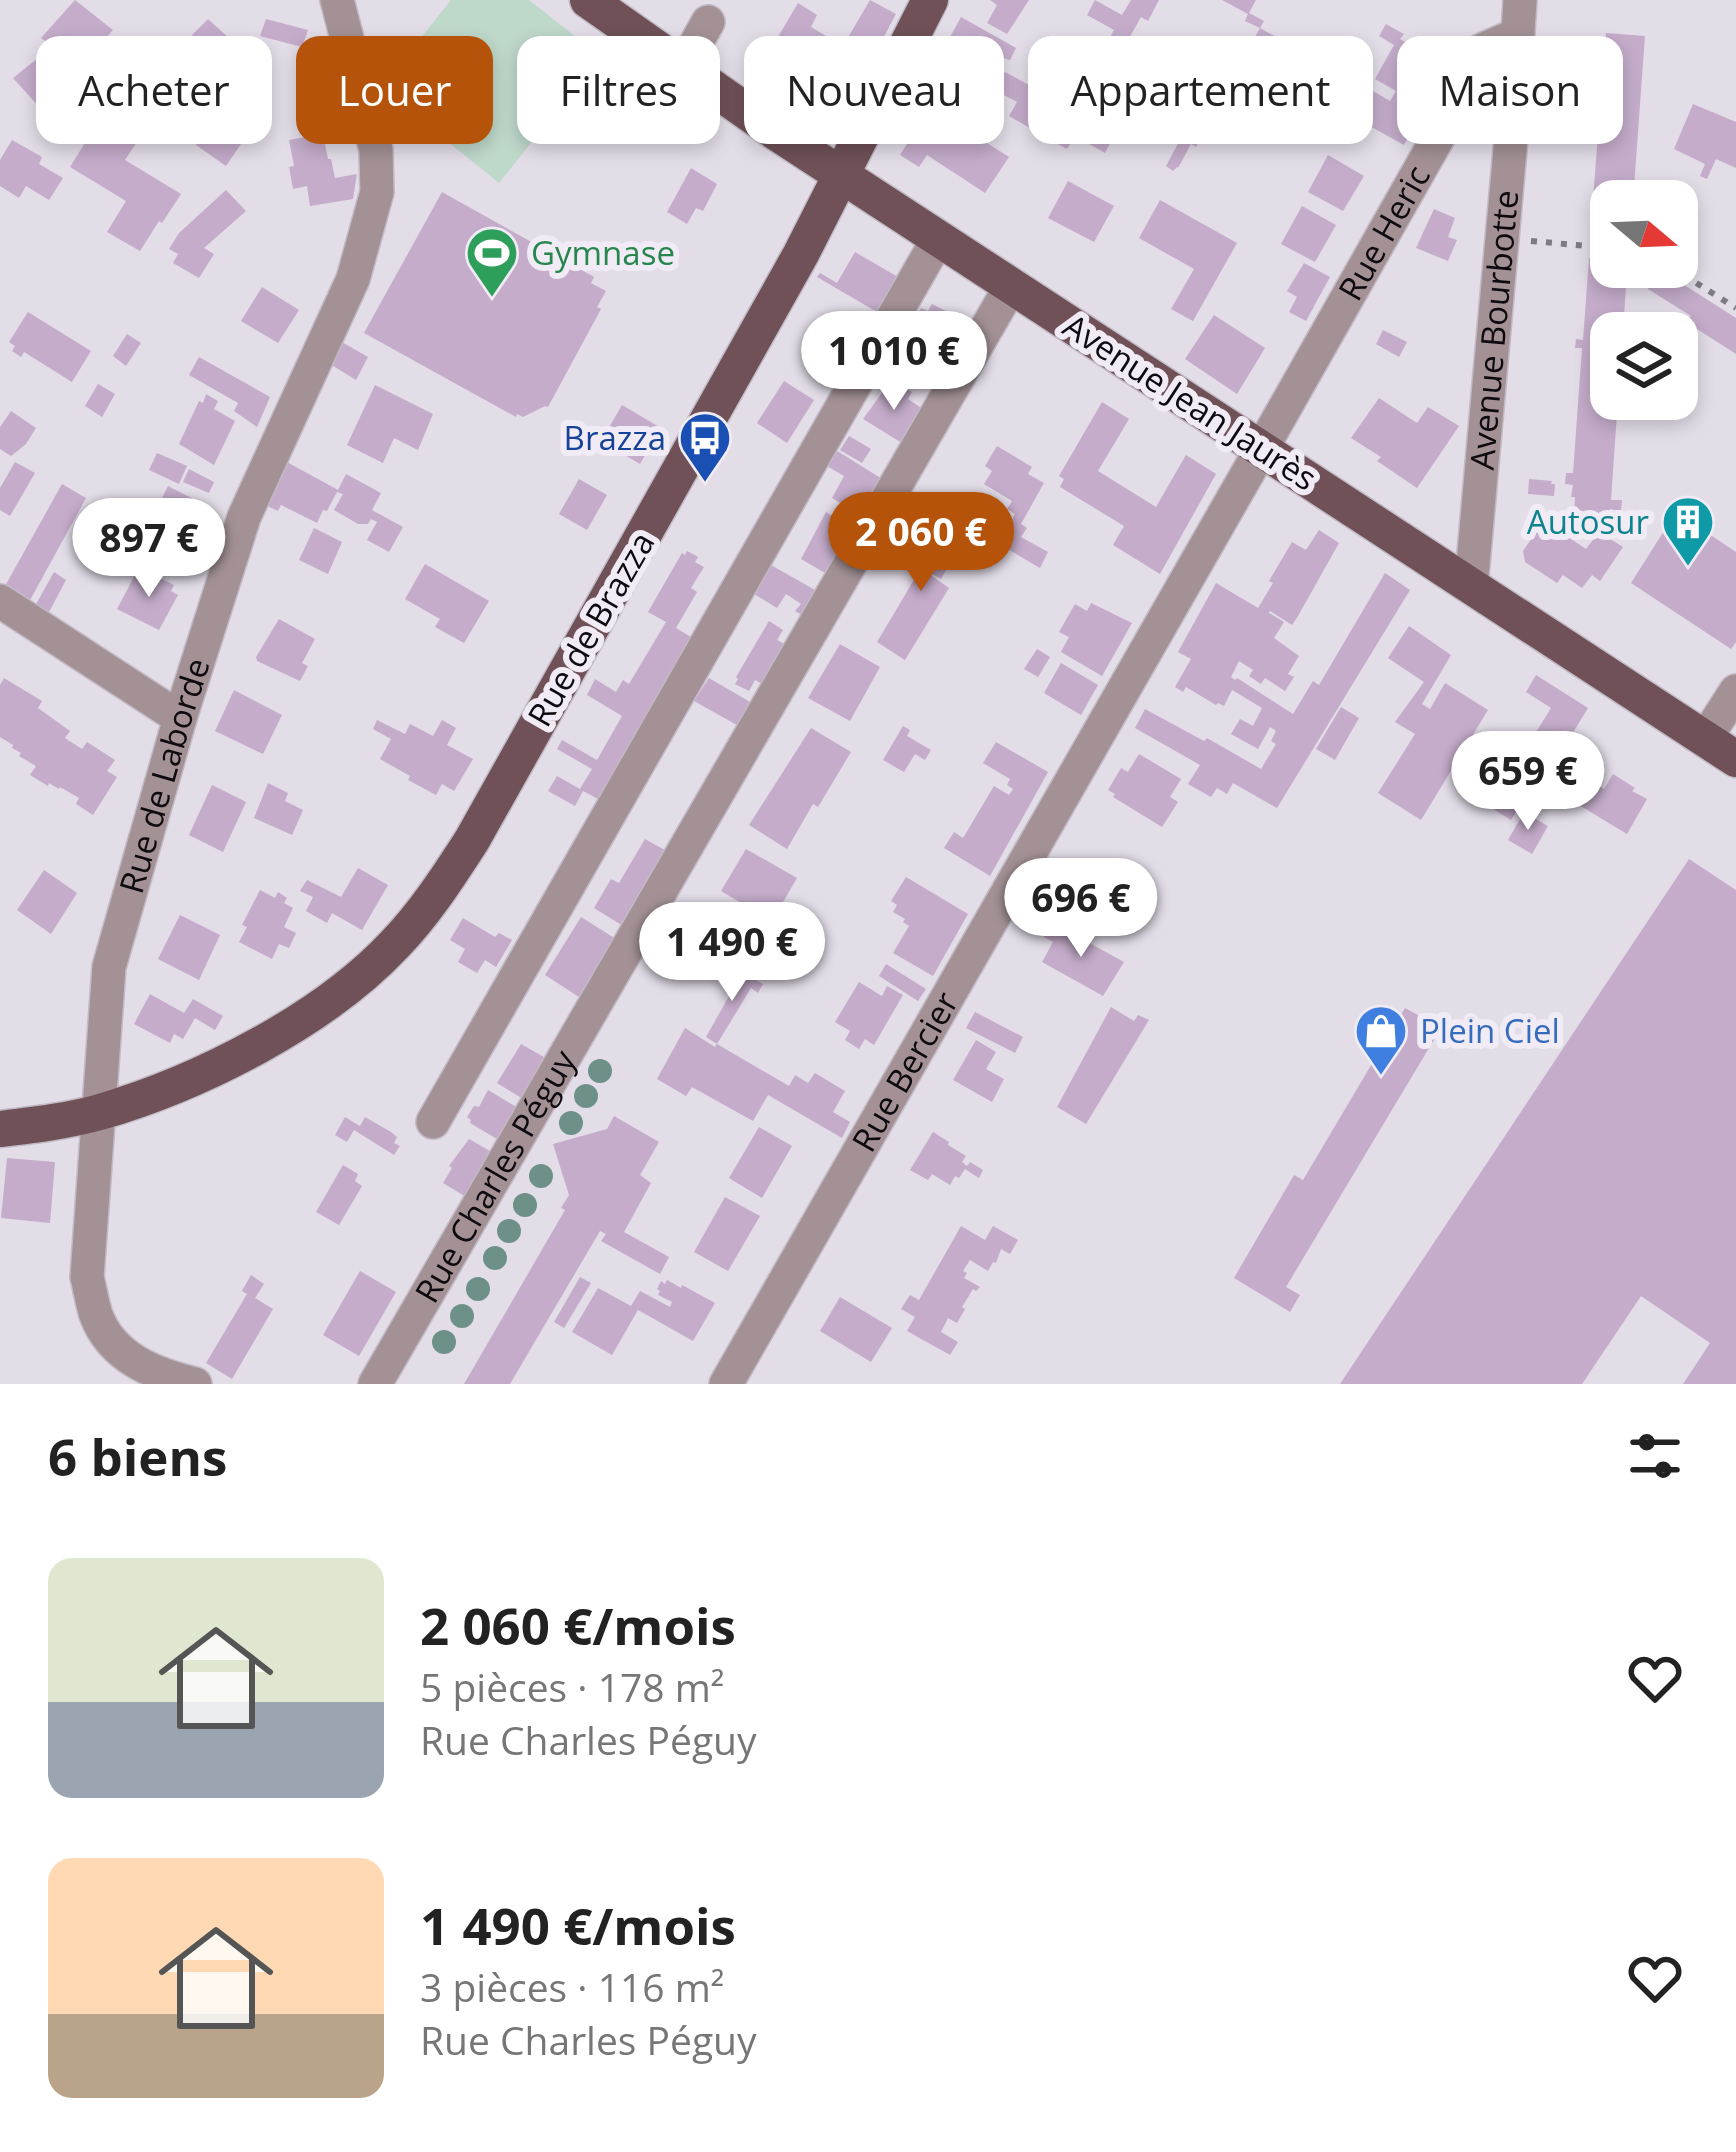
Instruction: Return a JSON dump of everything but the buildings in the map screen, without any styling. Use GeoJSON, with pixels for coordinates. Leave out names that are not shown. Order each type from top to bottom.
{"type":"FeatureCollection","features":[{"type":"Feature","properties":{"kind":"main road","name":"Avenue Jean Jaurès"},"geometry":{"type":"LineString","coordinates":[[588,0],[638,36]]}},
{"type":"Feature","properties":{"kind":"main road","name":"Rue de Brazza"},"geometry":{"type":"LineString","coordinates":[[0,1129],[100,1112],[271,1040],[349,986],[394,946],[434,898],[472,840],[801,254],[930,0]]}},
{"type":"Feature","properties":{"kind":"main road","name":"Avenue Jean Jaurès"},"geometry":{"type":"LineString","coordinates":[[720,93],[1736,759]]}},
{"type":"Feature","properties":{"kind":"street","name":"Rue de Laborde"},"geometry":{"type":"LineString","coordinates":[[195,1384],[159,1375],[121,1353],[97,1318],[87,1277],[109,968],[180,718],[244,517],[353,279],[369,229],[376,192],[376,151],[337,0]]}},
{"type":"Feature","properties":{"kind":"street","name":"Avenue Bourbotte"},"geometry":{"type":"LineString","coordinates":[[1471,587],[1520,0]]}},
{"type":"Feature","properties":{"kind":"street"},"geometry":{"type":"LineString","coordinates":[[700,36],[708,22]]}},
{"type":"Feature","properties":{"kind":"street","name":"Rue Heric"},"geometry":{"type":"LineString","coordinates":[[1262,448],[1453,111],[1482,50],[1516,35]]}},
{"type":"Feature","properties":{"kind":"street"},"geometry":{"type":"LineString","coordinates":[[433,1122],[938,239]]}},
{"type":"Feature","properties":{"kind":"street","name":"Rue Charles Péguy"},"geometry":{"type":"LineString","coordinates":[[376,1384],[1011,286]]}},
{"type":"Feature","properties":{"kind":"street","name":"Rue Bercier"},"geometry":{"type":"LineString","coordinates":[[727,1384],[1262,448]]}},
{"type":"Feature","properties":{"kind":"street"},"geometry":{"type":"LineString","coordinates":[[0,601],[180,718]]}},
{"type":"Feature","properties":{"kind":"street"},"geometry":{"type":"LineString","coordinates":[[1705,739],[1736,691]]}},
{"type":"Feature","properties":{"kind":"path"},"geometry":{"type":"LineString","coordinates":[[1502,238],[1590,246]]}},
{"type":"Feature","properties":{"kind":"path"},"geometry":{"type":"LineString","coordinates":[[1698,284],[1736,308]]}},
{"type":"Feature","properties":{"kind":"green space"},"geometry":{"type":"Polygon","coordinates":[[[451,0],[529,0],[575,36],[517,36],[517,144],[530,144],[499,183],[451,144],[493,144],[493,36],[422,36],[451,0]]]}},
{"type":"Feature","properties":{"kind":"place","name":"Gymnase"},"geometry":{"type":"Point","coordinates":[492,299]}},
{"type":"Feature","properties":{"kind":"place","name":"Brazza"},"geometry":{"type":"Point","coordinates":[705,484]}},
{"type":"Feature","properties":{"kind":"place","name":"Autosur"},"geometry":{"type":"Point","coordinates":[1688,568]}},
{"type":"Feature","properties":{"kind":"place","name":"Plein Ciel"},"geometry":{"type":"Point","coordinates":[1381,1077]}}]}
